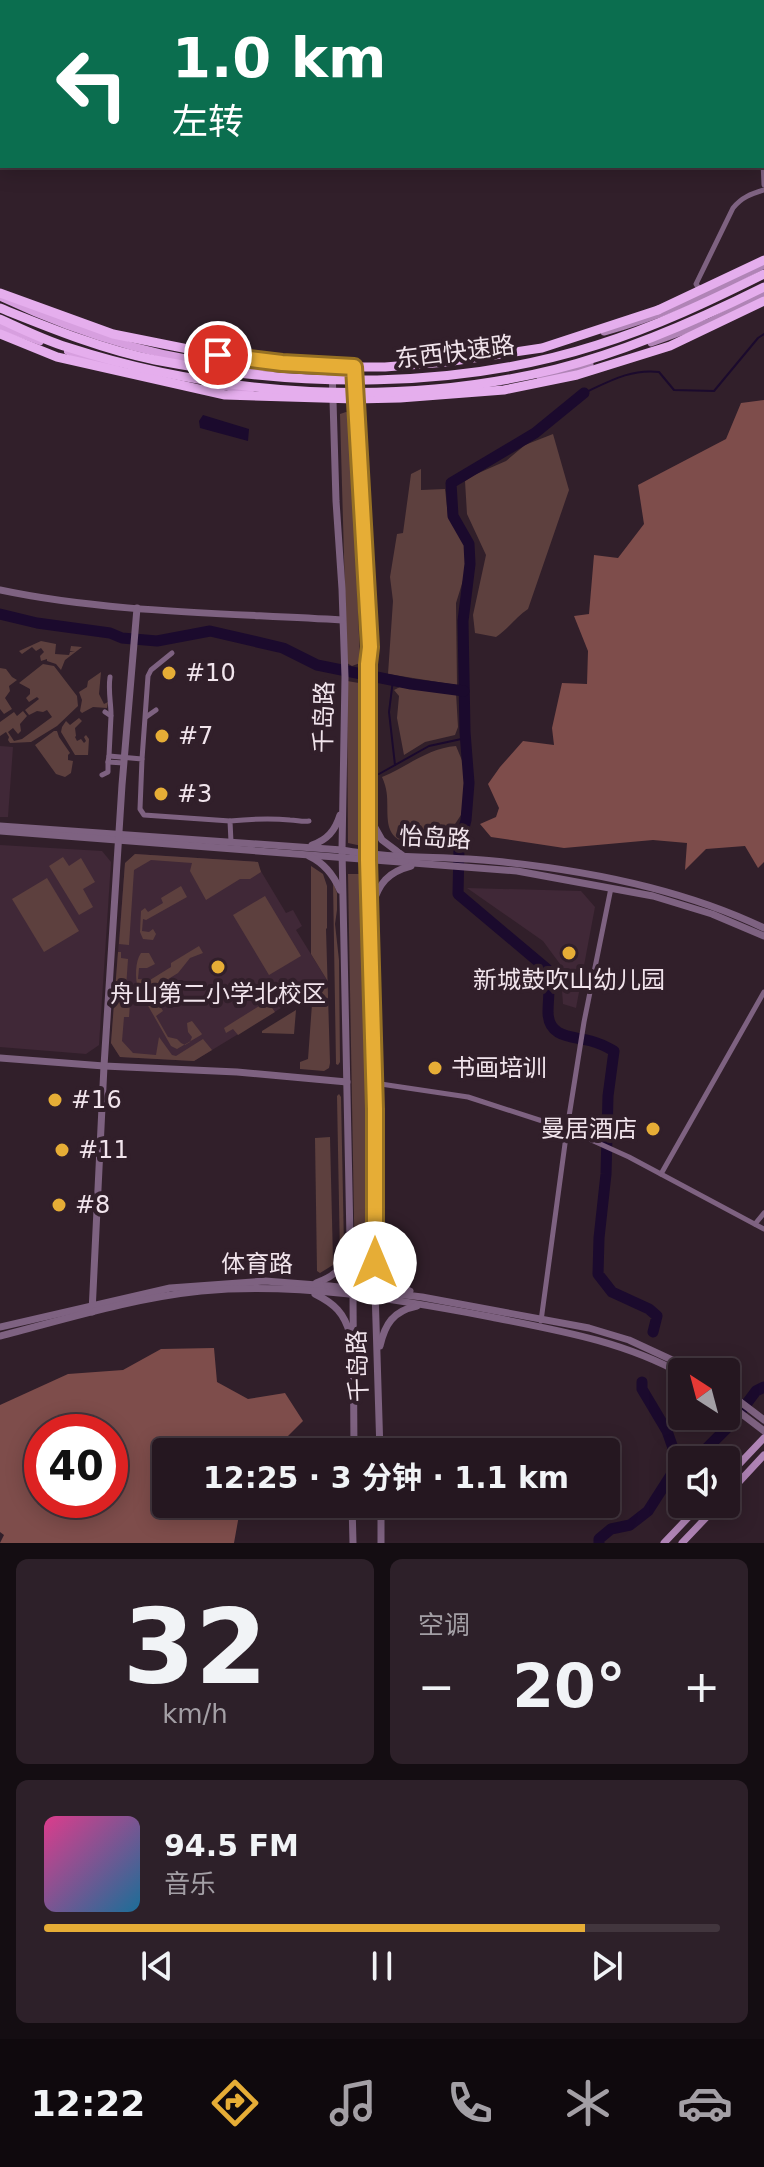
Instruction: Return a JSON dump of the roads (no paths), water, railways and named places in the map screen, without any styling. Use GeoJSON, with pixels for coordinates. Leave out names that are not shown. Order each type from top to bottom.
{"type":"FeatureCollection","features":[{"type":"Feature","properties":{"kind":"highway"},"geometry":{"type":"LineString","coordinates":[[0,295],[113,334],[218,355],[332,367],[385,367],[542,348],[658,310],[764,263]]}},
{"type":"Feature","properties":{"kind":"highway","name":"东西快速路"},"geometry":{"type":"LineString","coordinates":[[0,308],[46,328],[154,359],[273,378],[382,381],[518,365],[597,345],[696,306],[764,274]]}},
{"type":"Feature","properties":{"kind":"highway","name":"东西快速路"},"geometry":{"type":"LineString","coordinates":[[0,319],[64,347],[180,376],[274,389],[370,392],[443,388],[557,369],[661,334],[764,287]]}},
{"type":"Feature","properties":{"kind":"highway"},"geometry":{"type":"LineString","coordinates":[[0,334],[57,357],[225,395],[355,399],[504,390],[577,375],[670,346],[764,301]]}},
{"type":"Feature","properties":{"kind":"main road"},"geometry":{"type":"LineString","coordinates":[[542,348],[637,323],[703,296],[764,263]]}},
{"type":"Feature","properties":{"kind":"main road"},"geometry":{"type":"LineString","coordinates":[[355,399],[493,385],[568,372],[715,319],[764,294]]}},
{"type":"Feature","properties":{"kind":"main road"},"geometry":{"type":"LineString","coordinates":[[0,295],[33,312],[109,340],[195,361],[271,369],[332,367]]}},
{"type":"Feature","properties":{"kind":"main road"},"geometry":{"type":"LineString","coordinates":[[0,326],[93,360],[154,374],[231,389],[333,398]]}},
{"type":"Feature","properties":{"kind":"main road"},"geometry":{"type":"LineString","coordinates":[[740,1463],[764,1438]]}},
{"type":"Feature","properties":{"kind":"main road"},"geometry":{"type":"LineString","coordinates":[[740,1481],[764,1455]]}},
{"type":"Feature","properties":{"kind":"main road"},"geometry":{"type":"LineString","coordinates":[[664,1543],[688,1518]]}},
{"type":"Feature","properties":{"kind":"main road"},"geometry":{"type":"LineString","coordinates":[[682,1543],[706,1518]]}},
{"type":"Feature","properties":{"kind":"street"},"geometry":{"type":"LineString","coordinates":[[715,319],[696,284],[733,208],[740,200],[764,187]]}},
{"type":"Feature","properties":{"kind":"street","name":"千岛路"},"geometry":{"type":"LineString","coordinates":[[332,367],[345,677],[342,853],[354,1438]]}},
{"type":"Feature","properties":{"kind":"street","name":"千岛路"},"geometry":{"type":"LineString","coordinates":[[354,367],[370,647],[368,857],[380,1438]]}},
{"type":"Feature","properties":{"kind":"street"},"geometry":{"type":"LineString","coordinates":[[0,590],[40,598],[137,608],[342,620]]}},
{"type":"Feature","properties":{"kind":"street"},"geometry":{"type":"LineString","coordinates":[[92,1308],[104,1066],[137,608]]}},
{"type":"Feature","properties":{"kind":"street"},"geometry":{"type":"LineString","coordinates":[[172,653],[148,676],[140,809],[144,815],[230,821],[309,821]]}},
{"type":"Feature","properties":{"kind":"street"},"geometry":{"type":"LineString","coordinates":[[102,775],[108,772],[110,677]]}},
{"type":"Feature","properties":{"kind":"street"},"geometry":{"type":"LineString","coordinates":[[145,717],[156,710]]}},
{"type":"Feature","properties":{"kind":"street"},"geometry":{"type":"LineString","coordinates":[[108,759],[142,759]]}},
{"type":"Feature","properties":{"kind":"street"},"geometry":{"type":"LineString","coordinates":[[304,850],[328,837],[337,825],[343,806]]}},
{"type":"Feature","properties":{"kind":"street"},"geometry":{"type":"LineString","coordinates":[[368,816],[382,840],[408,857]]}},
{"type":"Feature","properties":{"kind":"street"},"geometry":{"type":"LineString","coordinates":[[230,821],[231,842]]}},
{"type":"Feature","properties":{"kind":"street"},"geometry":{"type":"LineString","coordinates":[[0,829],[342,853],[418,865]]}},
{"type":"Feature","properties":{"kind":"street"},"geometry":{"type":"LineString","coordinates":[[119,837],[231,842],[304,850],[326,868],[343,898]]}},
{"type":"Feature","properties":{"kind":"street","name":"怡岛路"},"geometry":{"type":"LineString","coordinates":[[368,857],[408,857],[443,863]]}},
{"type":"Feature","properties":{"kind":"street","name":"怡岛路"},"geometry":{"type":"LineString","coordinates":[[470,864],[491,861],[541,867],[635,884],[710,906],[764,928]]}},
{"type":"Feature","properties":{"kind":"street"},"geometry":{"type":"LineString","coordinates":[[370,916],[377,891],[385,878],[398,870],[418,865],[470,864],[653,896],[712,914],[764,936]]}},
{"type":"Feature","properties":{"kind":"street"},"geometry":{"type":"LineString","coordinates":[[541,1322],[584,1022],[612,888]]}},
{"type":"Feature","properties":{"kind":"street"},"geometry":{"type":"LineString","coordinates":[[661,1174],[764,992]]}},
{"type":"Feature","properties":{"kind":"street"},"geometry":{"type":"LineString","coordinates":[[0,1058],[347,1082]]}},
{"type":"Feature","properties":{"kind":"street"},"geometry":{"type":"LineString","coordinates":[[374,1083],[468,1097],[567,1129],[629,1157],[764,1229]]}},
{"type":"Feature","properties":{"kind":"street"},"geometry":{"type":"LineString","coordinates":[[755,1224],[764,1213]]}},
{"type":"Feature","properties":{"kind":"street"},"geometry":{"type":"LineString","coordinates":[[375,1235],[380,1257],[397,1285],[442,1301]]}},
{"type":"Feature","properties":{"kind":"street"},"geometry":{"type":"LineString","coordinates":[[350,1241],[342,1267],[312,1288],[336,1306],[353,1341]]}},
{"type":"Feature","properties":{"kind":"street","name":"体育路"},"geometry":{"type":"LineString","coordinates":[[0,1336],[170,1288],[265,1281],[442,1301],[541,1322],[668,1366]]}},
{"type":"Feature","properties":{"kind":"street","name":"体育路"},"geometry":{"type":"LineString","coordinates":[[376,1294],[422,1305],[589,1328],[629,1340],[668,1358]]}},
{"type":"Feature","properties":{"kind":"street"},"geometry":{"type":"LineString","coordinates":[[378,1356],[389,1321],[405,1309],[422,1305]]}},
{"type":"Feature","properties":{"kind":"street","name":"体育路"},"geometry":{"type":"LineString","coordinates":[[0,1327],[92,1308]]}},
{"type":"Feature","properties":{"kind":"street"},"geometry":{"type":"LineString","coordinates":[[740,1408],[759,1419],[764,1431]]}},
{"type":"Feature","properties":{"kind":"street"},"geometry":{"type":"LineString","coordinates":[[352,1518],[353,1543]]}},
{"type":"Feature","properties":{"kind":"street"},"geometry":{"type":"LineString","coordinates":[[381,1518],[381,1543]]}},
{"type":"Feature","properties":{"kind":"waterway"},"geometry":{"type":"LineString","coordinates":[[584,393],[639,372],[659,372],[674,390],[714,391],[764,334]]}},
{"type":"Feature","properties":{"kind":"waterway"},"geometry":{"type":"LineString","coordinates":[[584,393],[535,433],[451,483],[453,516],[469,544],[470,564],[463,621],[469,783],[466,820],[459,848],[458,894],[547,969],[548,1013],[552,1027],[557,1032],[614,1051],[608,1096],[598,1274],[612,1292],[649,1309],[657,1316],[653,1332]]}},
{"type":"Feature","properties":{"kind":"waterway"},"geometry":{"type":"LineString","coordinates":[[0,614],[37,623],[110,633],[122,638],[157,641],[210,631],[283,648],[317,665],[464,691]]}},
{"type":"Feature","properties":{"kind":"waterway"},"geometry":{"type":"LineString","coordinates":[[393,680],[389,712],[395,765]]}},
{"type":"Feature","properties":{"kind":"waterway"},"geometry":{"type":"LineString","coordinates":[[379,774],[429,746],[466,738]]}},
{"type":"Feature","properties":{"kind":"waterway"},"geometry":{"type":"LineString","coordinates":[[599,1543],[599,1539],[611,1529],[630,1525],[648,1511],[682,1458],[673,1448],[667,1431],[642,1389],[642,1382]]}},
{"type":"Feature","properties":{"kind":"waterway"},"geometry":{"type":"LineString","coordinates":[[709,1446],[732,1423],[756,1391],[764,1387]]}},
{"type":"Feature","properties":{"kind":"place","name":"#10"},"geometry":{"type":"Point","coordinates":[169,673]}},
{"type":"Feature","properties":{"kind":"place","name":"#7"},"geometry":{"type":"Point","coordinates":[162,736]}},
{"type":"Feature","properties":{"kind":"place","name":"#3"},"geometry":{"type":"Point","coordinates":[161,794]}},
{"type":"Feature","properties":{"kind":"place","name":"新城鼓吹山幼儿园"},"geometry":{"type":"Point","coordinates":[569,953]}},
{"type":"Feature","properties":{"kind":"place","name":"舟山第二小学北校区"},"geometry":{"type":"Point","coordinates":[218,967]}},
{"type":"Feature","properties":{"kind":"place","name":"书画培训"},"geometry":{"type":"Point","coordinates":[435,1068]}},
{"type":"Feature","properties":{"kind":"place","name":"#16"},"geometry":{"type":"Point","coordinates":[55,1100]}},
{"type":"Feature","properties":{"kind":"place","name":"曼居酒店"},"geometry":{"type":"Point","coordinates":[653,1129]}},
{"type":"Feature","properties":{"kind":"place","name":"#11"},"geometry":{"type":"Point","coordinates":[62,1150]}},
{"type":"Feature","properties":{"kind":"place","name":"#8"},"geometry":{"type":"Point","coordinates":[59,1205]}}]}
